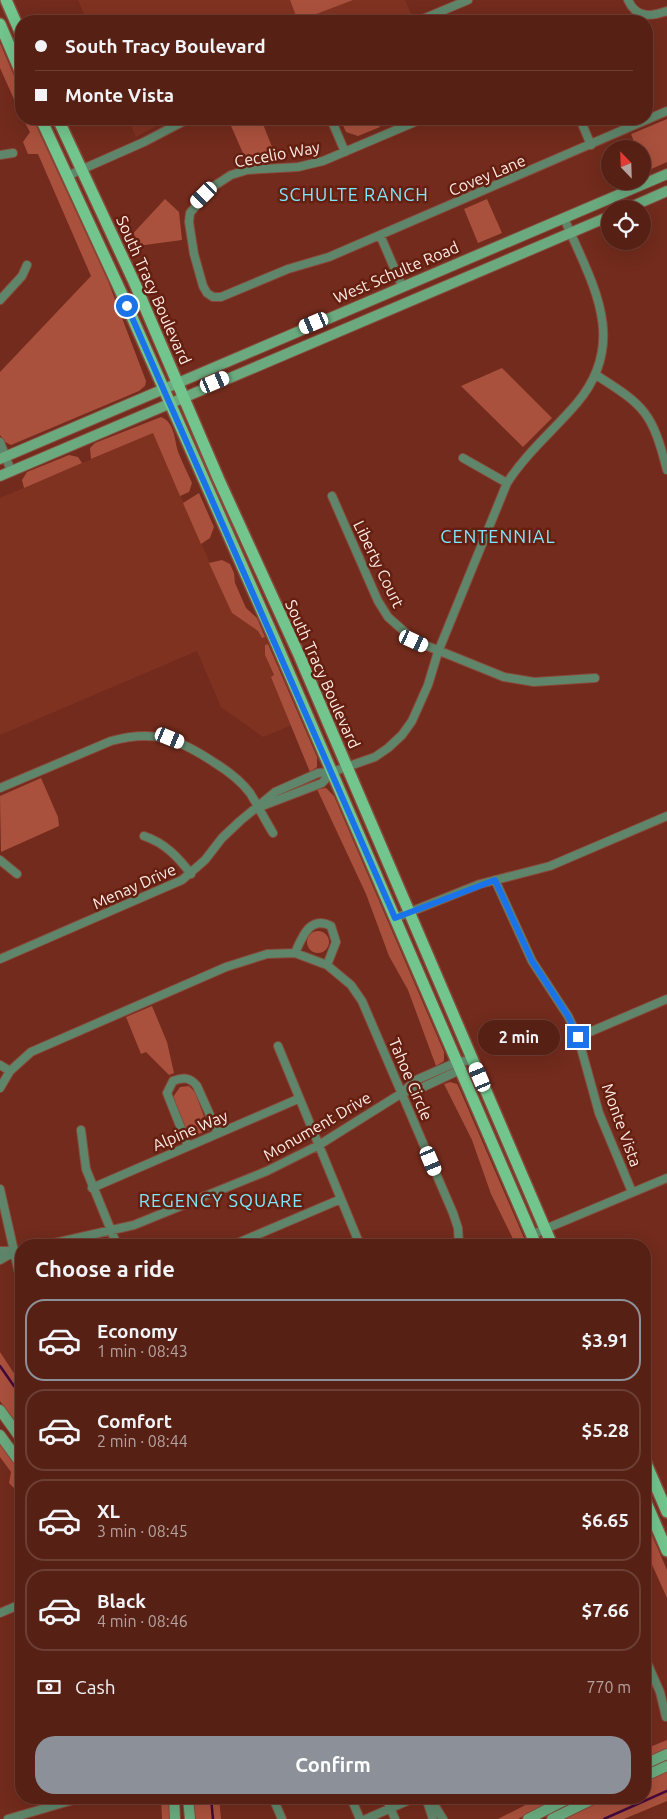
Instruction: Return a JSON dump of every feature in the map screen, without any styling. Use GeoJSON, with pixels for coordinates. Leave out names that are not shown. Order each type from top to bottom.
{"type":"FeatureCollection","features":[{"type":"Feature","properties":{"kind":"main road"},"geometry":{"type":"LineString","coordinates":[[6,0],[15,20]]}},
{"type":"Feature","properties":{"kind":"main road"},"geometry":{"type":"LineString","coordinates":[[0,24],[15,58]]}},
{"type":"Feature","properties":{"kind":"main road","name":"South Tracy Boulevard"},"geometry":{"type":"LineString","coordinates":[[44,125],[170,403],[332,772],[533,1239]]}},
{"type":"Feature","properties":{"kind":"main road","name":"South Tracy Boulevard"},"geometry":{"type":"LineString","coordinates":[[61,125],[115,240],[347,767],[550,1239]]}},
{"type":"Feature","properties":{"kind":"main road","name":"West Schulte Road"},"geometry":{"type":"LineString","coordinates":[[3,458],[667,174]]}},
{"type":"Feature","properties":{"kind":"main road"},"geometry":{"type":"LineString","coordinates":[[646,200],[667,191]]}},
{"type":"Feature","properties":{"kind":"main road","name":"West Schulte Road"},"geometry":{"type":"LineString","coordinates":[[3,473],[601,220]]}},
{"type":"Feature","properties":{"kind":"main road"},"geometry":{"type":"LineString","coordinates":[[0,1410],[15,1431]]}},
{"type":"Feature","properties":{"kind":"main road"},"geometry":{"type":"LineString","coordinates":[[0,1435],[15,1456]]}},
{"type":"Feature","properties":{"kind":"main road"},"geometry":{"type":"LineString","coordinates":[[651,1480],[667,1512]]}},
{"type":"Feature","properties":{"kind":"main road"},"geometry":{"type":"LineString","coordinates":[[651,1514],[667,1551]]}},
{"type":"Feature","properties":{"kind":"main road"},"geometry":{"type":"LineString","coordinates":[[651,1761],[667,1754]]}},
{"type":"Feature","properties":{"kind":"main road"},"geometry":{"type":"LineString","coordinates":[[651,1773],[667,1766]]}},
{"type":"Feature","properties":{"kind":"main road"},"geometry":{"type":"LineString","coordinates":[[174,1804],[175,1819]]}},
{"type":"Feature","properties":{"kind":"main road"},"geometry":{"type":"LineString","coordinates":[[189,1804],[190,1819]]}},
{"type":"Feature","properties":{"kind":"main road"},"geometry":{"type":"LineString","coordinates":[[528,1819],[557,1804]]}},
{"type":"Feature","properties":{"kind":"main road"},"geometry":{"type":"LineString","coordinates":[[552,1819],[583,1804]]}},
{"type":"Feature","properties":{"kind":"street"},"geometry":{"type":"LineString","coordinates":[[432,15],[468,0]]}},
{"type":"Feature","properties":{"kind":"street"},"geometry":{"type":"LineString","coordinates":[[628,0],[634,10],[644,15]]}},
{"type":"Feature","properties":{"kind":"street"},"geometry":{"type":"LineString","coordinates":[[653,15],[667,12]]}},
{"type":"Feature","properties":{"kind":"street","name":"Covey Lane"},"geometry":{"type":"LineString","coordinates":[[653,117],[667,111]]}},
{"type":"Feature","properties":{"kind":"street"},"geometry":{"type":"LineString","coordinates":[[67,176],[144,142],[177,125]]}},
{"type":"Feature","properties":{"kind":"street","name":"Cecelio Way"},"geometry":{"type":"LineString","coordinates":[[288,269],[221,297],[213,297],[207,293],[195,260],[189,222],[190,213],[211,188],[231,176],[247,170],[311,165],[345,152],[334,125]]}},
{"type":"Feature","properties":{"kind":"street"},"geometry":{"type":"LineString","coordinates":[[345,152],[408,125]]}},
{"type":"Feature","properties":{"kind":"street"},"geometry":{"type":"LineString","coordinates":[[583,125],[591,145]]}},
{"type":"Feature","properties":{"kind":"street","name":"Covey Lane"},"geometry":{"type":"LineString","coordinates":[[288,269],[324,260],[636,125]]}},
{"type":"Feature","properties":{"kind":"street"},"geometry":{"type":"LineString","coordinates":[[0,155],[13,153]]}},
{"type":"Feature","properties":{"kind":"street","name":"Menay Drive"},"geometry":{"type":"LineString","coordinates":[[0,959],[159,891],[191,874],[222,838],[275,792],[318,774],[332,772],[375,756],[402,735],[412,721],[428,685],[438,652],[507,483],[520,462],[577,404],[596,376],[604,346],[605,330],[598,300],[564,218]]}},
{"type":"Feature","properties":{"kind":"street"},"geometry":{"type":"LineString","coordinates":[[380,235],[402,286]]}},
{"type":"Feature","properties":{"kind":"street"},"geometry":{"type":"LineString","coordinates":[[0,300],[22,276],[27,265]]}},
{"type":"Feature","properties":{"kind":"street"},"geometry":{"type":"LineString","coordinates":[[596,376],[631,398],[643,409],[660,442],[667,470]]}},
{"type":"Feature","properties":{"kind":"street"},"geometry":{"type":"LineString","coordinates":[[0,442],[3,473]]}},
{"type":"Feature","properties":{"kind":"street"},"geometry":{"type":"LineString","coordinates":[[464,458],[507,483]]}},
{"type":"Feature","properties":{"kind":"street","name":"Liberty Court"},"geometry":{"type":"LineString","coordinates":[[332,496],[378,601],[388,617],[414,641],[438,652],[521,681],[595,678]]}},
{"type":"Feature","properties":{"kind":"street"},"geometry":{"type":"LineString","coordinates":[[0,788],[111,741],[130,736],[170,738],[189,746],[238,780],[249,792],[273,833]]}},
{"type":"Feature","properties":{"kind":"street"},"geometry":{"type":"LineString","coordinates":[[395,918],[495,880],[550,866],[667,816]]}},
{"type":"Feature","properties":{"kind":"street"},"geometry":{"type":"LineString","coordinates":[[144,836],[157,840],[178,856],[191,874]]}},
{"type":"Feature","properties":{"kind":"street"},"geometry":{"type":"LineString","coordinates":[[0,860],[17,874]]}},
{"type":"Feature","properties":{"kind":"street","name":"Monte Vista"},"geometry":{"type":"LineString","coordinates":[[495,880],[532,961],[568,1016],[578,1037],[599,1113],[632,1192]]}},
{"type":"Feature","properties":{"kind":"street"},"geometry":{"type":"LineString","coordinates":[[295,953],[310,926],[318,922],[324,923],[331,926],[336,942],[326,965]]}},
{"type":"Feature","properties":{"kind":"street","name":"Tahoe Circle"},"geometry":{"type":"LineString","coordinates":[[0,1088],[10,1071],[31,1052],[52,1042],[234,963],[261,954],[295,953],[326,965],[351,985],[362,1001],[454,1213],[459,1239]]}},
{"type":"Feature","properties":{"kind":"street"},"geometry":{"type":"LineString","coordinates":[[578,1037],[667,999]]}},
{"type":"Feature","properties":{"kind":"street"},"geometry":{"type":"LineString","coordinates":[[278,1046],[298,1099],[358,1239]]}},
{"type":"Feature","properties":{"kind":"street","name":"Monument Drive"},"geometry":{"type":"LineString","coordinates":[[74,1239],[134,1225],[175,1210],[267,1171],[318,1145],[402,1092],[416,1080],[473,1060]]}},
{"type":"Feature","properties":{"kind":"street"},"geometry":{"type":"LineString","coordinates":[[0,1065],[10,1071]]}},
{"type":"Feature","properties":{"kind":"street"},"geometry":{"type":"LineString","coordinates":[[188,1146],[167,1093],[173,1081],[181,1078],[193,1081],[218,1133]]}},
{"type":"Feature","properties":{"kind":"street","name":"Alpine Way"},"geometry":{"type":"LineString","coordinates":[[92,1188],[298,1099]]}},
{"type":"Feature","properties":{"kind":"street"},"geometry":{"type":"LineString","coordinates":[[81,1130],[86,1169],[92,1188],[114,1239]]}},
{"type":"Feature","properties":{"kind":"street"},"geometry":{"type":"LineString","coordinates":[[534,1239],[546,1229],[667,1178]]}},
{"type":"Feature","properties":{"kind":"street"},"geometry":{"type":"LineString","coordinates":[[0,1189],[15,1241]]}},
{"type":"Feature","properties":{"kind":"street"},"geometry":{"type":"LineString","coordinates":[[248,1239],[342,1199]]}},
{"type":"Feature","properties":{"kind":"street"},"geometry":{"type":"LineString","coordinates":[[0,1251],[15,1251]]}},
{"type":"Feature","properties":{"kind":"street"},"geometry":{"type":"LineString","coordinates":[[0,1260],[15,1252]]}},
{"type":"Feature","properties":{"kind":"street"},"geometry":{"type":"LineString","coordinates":[[0,1613],[15,1607]]}},
{"type":"Feature","properties":{"kind":"street"},"geometry":{"type":"LineString","coordinates":[[651,1672],[660,1692],[666,1717]]}},
{"type":"Feature","properties":{"kind":"street"},"geometry":{"type":"LineString","coordinates":[[8,1819],[59,1804]]}},
{"type":"Feature","properties":{"kind":"street"},"geometry":{"type":"LineString","coordinates":[[276,1804],[282,1819]]}},
{"type":"Feature","properties":{"kind":"street"},"geometry":{"type":"LineString","coordinates":[[354,1804],[360,1819]]}},
{"type":"Feature","properties":{"kind":"street"},"geometry":{"type":"LineString","coordinates":[[388,1804],[395,1819]]}},
{"type":"Feature","properties":{"kind":"street"},"geometry":{"type":"LineString","coordinates":[[366,1819],[401,1804]]}},
{"type":"Feature","properties":{"kind":"street"},"geometry":{"type":"LineString","coordinates":[[429,1804],[433,1819]]}},
{"type":"Feature","properties":{"kind":"street"},"geometry":{"type":"LineString","coordinates":[[432,1804],[443,1819]]}},
{"type":"Feature","properties":{"kind":"shaded area"},"geometry":{"type":"Polygon","coordinates":[[[78,0],[405,0],[411,14],[409,15],[84,15],[78,0]]]}},
{"type":"Feature","properties":{"kind":"shaded area"},"geometry":{"type":"Polygon","coordinates":[[[290,0],[353,0],[314,15],[296,15],[290,0]]]}},
{"type":"Feature","properties":{"kind":"shaded area"},"geometry":{"type":"Polygon","coordinates":[[[0,43],[15,78],[15,102],[0,68],[0,43]]]}},
{"type":"Feature","properties":{"kind":"shaded area"},"geometry":{"type":"Polygon","coordinates":[[[667,119],[667,162],[651,169],[651,140],[633,140],[631,134],[667,119]]]}},
{"type":"Feature","properties":{"kind":"shaded area"},"geometry":{"type":"Polygon","coordinates":[[[26,125],[36,125],[108,281],[146,381],[145,386],[139,391],[11,445],[5,442],[0,435],[0,372],[91,276],[38,154],[28,154],[23,142],[30,132],[26,125]]]}},
{"type":"Feature","properties":{"kind":"shaded area"},"geometry":{"type":"Polygon","coordinates":[[[131,125],[158,125],[136,137],[131,125]]]}},
{"type":"Feature","properties":{"kind":"shaded area"},"geometry":{"type":"Polygon","coordinates":[[[231,125],[263,125],[276,157],[246,160],[231,125]]]}},
{"type":"Feature","properties":{"kind":"shaded area"},"geometry":{"type":"Polygon","coordinates":[[[343,125],[379,125],[380,127],[358,136],[346,132],[343,125]]]}},
{"type":"Feature","properties":{"kind":"shaded area"},"geometry":{"type":"Polygon","coordinates":[[[165,199],[179,212],[182,240],[130,247],[127,240],[165,199]]]}},
{"type":"Feature","properties":{"kind":"shaded area"},"geometry":{"type":"Polygon","coordinates":[[[487,199],[502,233],[478,243],[464,209],[487,199]]]}},
{"type":"Feature","properties":{"kind":"shaded area"},"geometry":{"type":"Polygon","coordinates":[[[502,368],[552,418],[523,447],[461,386],[502,368]]]}},
{"type":"Feature","properties":{"kind":"shaded area"},"geometry":{"type":"Polygon","coordinates":[[[161,417],[166,420],[174,433],[179,454],[192,483],[189,492],[180,496],[153,433],[91,459],[90,448],[95,443],[161,417]]]}},
{"type":"Feature","properties":{"kind":"shaded area"},"geometry":{"type":"Polygon","coordinates":[[[153,433],[232,613],[258,631],[262,638],[265,637],[268,644],[265,645],[265,655],[274,676],[271,677],[292,725],[263,737],[221,707],[197,651],[0,735],[0,498],[153,433]]]}},
{"type":"Feature","properties":{"kind":"shaded area"},"geometry":{"type":"Polygon","coordinates":[[[69,455],[78,457],[82,463],[24,488],[22,480],[27,472],[69,455]]]}},
{"type":"Feature","properties":{"kind":"shaded area"},"geometry":{"type":"Polygon","coordinates":[[[199,493],[214,527],[210,538],[201,544],[183,503],[199,493]]]}},
{"type":"Feature","properties":{"kind":"shaded area"},"geometry":{"type":"Polygon","coordinates":[[[222,560],[230,564],[234,573],[235,583],[246,608],[257,618],[265,637],[262,638],[258,631],[232,613],[209,563],[222,560]]]}},
{"type":"Feature","properties":{"kind":"shaded area"},"geometry":{"type":"Polygon","coordinates":[[[268,644],[317,757],[317,767],[310,772],[271,677],[274,675],[265,655],[265,645],[268,644]]]}},
{"type":"Feature","properties":{"kind":"shaded area"},"geometry":{"type":"Polygon","coordinates":[[[41,778],[58,817],[59,826],[1,852],[0,796],[41,778]]]}},
{"type":"Feature","properties":{"kind":"shaded area"},"geometry":{"type":"Polygon","coordinates":[[[326,788],[334,796],[444,1052],[444,1061],[436,1066],[408,990],[389,956],[366,894],[317,789],[326,788]]]}},
{"type":"Feature","properties":{"kind":"shaded area"},"geometry":{"type":"Polygon","coordinates":[[[314,931],[322,931],[329,938],[329,946],[322,953],[314,953],[307,946],[307,938],[314,931]]]}},
{"type":"Feature","properties":{"kind":"shaded area"},"geometry":{"type":"Polygon","coordinates":[[[152,1006],[167,1042],[174,1073],[169,1075],[146,1052],[141,1054],[126,1017],[152,1006]]]}},
{"type":"Feature","properties":{"kind":"shaded area"},"geometry":{"type":"Polygon","coordinates":[[[450,1082],[457,1084],[524,1239],[513,1239],[491,1194],[472,1140],[444,1084],[450,1082]]]}},
{"type":"Feature","properties":{"kind":"shaded area"},"geometry":{"type":"Polygon","coordinates":[[[189,1086],[195,1092],[209,1130],[191,1137],[186,1131],[173,1097],[180,1087],[189,1086]]]}},
{"type":"Feature","properties":{"kind":"shaded area"},"geometry":{"type":"Polygon","coordinates":[[[0,1352],[15,1375],[15,1422],[0,1401],[0,1352]]]}},
{"type":"Feature","properties":{"kind":"shaded area"},"geometry":{"type":"Polygon","coordinates":[[[0,1443],[15,1464],[15,1489],[9,1483],[11,1472],[0,1457],[0,1443]]]}},
{"type":"Feature","properties":{"kind":"shaded area"},"geometry":{"type":"Polygon","coordinates":[[[651,1533],[667,1570],[667,1598],[651,1562],[651,1533]]]}},
{"type":"Feature","properties":{"kind":"shaded area"},"geometry":{"type":"Polygon","coordinates":[[[667,1740],[667,1749],[651,1756],[651,1747],[667,1740]]]}},
{"type":"Feature","properties":{"kind":"shaded area"},"geometry":{"type":"Polygon","coordinates":[[[667,1772],[667,1801],[624,1819],[564,1819],[596,1804],[651,1804],[651,1779],[667,1772]]]}},
{"type":"Feature","properties":{"kind":"shaded area"},"geometry":{"type":"Polygon","coordinates":[[[161,1804],[169,1804],[170,1819],[162,1819],[161,1804]]]}},
{"type":"Feature","properties":{"kind":"shaded area"},"geometry":{"type":"Polygon","coordinates":[[[194,1804],[220,1804],[221,1819],[195,1819],[194,1804]]]}},
{"type":"Feature","properties":{"kind":"shaded area"},"geometry":{"type":"Polygon","coordinates":[[[527,1804],[547,1804],[518,1819],[498,1819],[527,1804]]]}},
{"type":"Feature","properties":{"kind":"waterway"},"geometry":{"type":"LineString","coordinates":[[0,1366],[15,1387]]}},
{"type":"Feature","properties":{"kind":"waterway"},"geometry":{"type":"LineString","coordinates":[[651,1798],[667,1791]]}},
{"type":"Feature","properties":{"kind":"waterway"},"geometry":{"type":"LineString","coordinates":[[212,1804],[213,1819]]}},
{"type":"Feature","properties":{"kind":"waterway"},"geometry":{"type":"LineString","coordinates":[[604,1819],[638,1804]]}},
{"type":"Feature","properties":{"kind":"district","name":"SCHULTE RANCH"},"geometry":{"type":"Point","coordinates":[354,195]}},
{"type":"Feature","properties":{"kind":"district","name":"CENTENNIAL"},"geometry":{"type":"Point","coordinates":[498,537]}},
{"type":"Feature","properties":{"kind":"district","name":"REGENCY SQUARE"},"geometry":{"type":"Point","coordinates":[221,1201]}},
{"type":"Feature","properties":{"kind":"route"},"geometry":{"type":"LineString","coordinates":[[127,306],[395,918],[480,884],[495,880],[523,944],[568,1016],[578,1037]]}}]}
